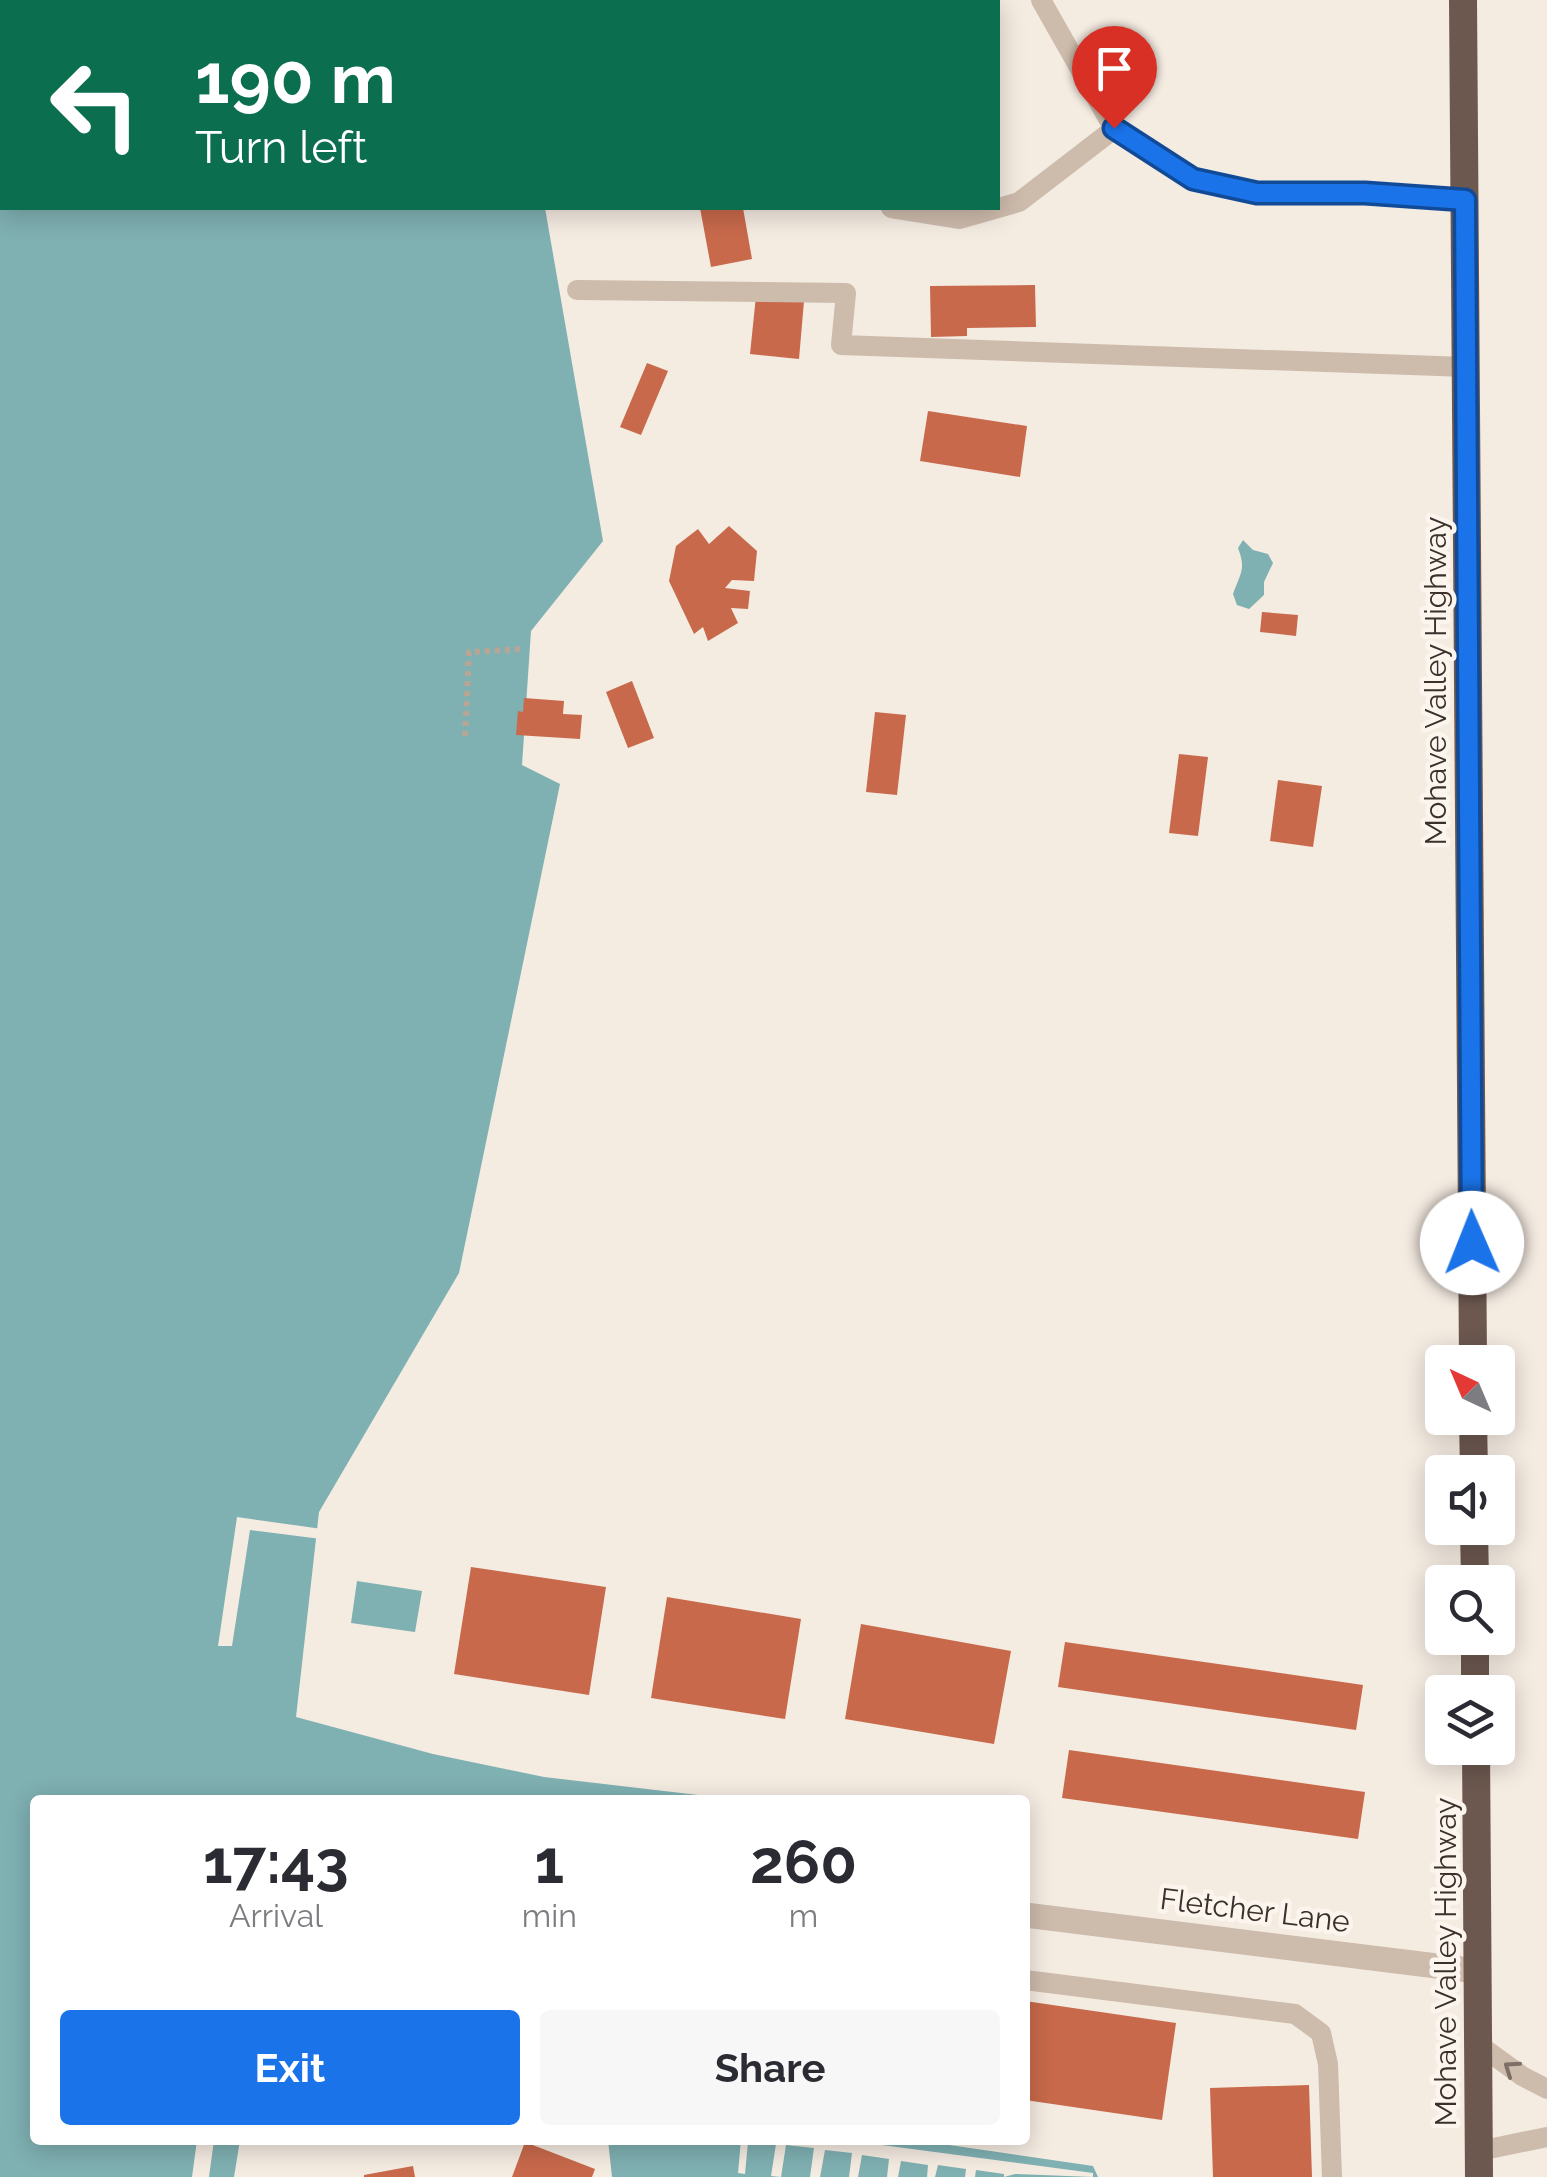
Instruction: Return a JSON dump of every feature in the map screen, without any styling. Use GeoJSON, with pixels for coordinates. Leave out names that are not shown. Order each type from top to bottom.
{"type":"FeatureCollection","features":[{"type":"Feature","properties":{"kind":"highway","name":"Mohave Valley Highway"},"geometry":{"type":"LineString","coordinates":[[1463,0],[1473,1345]]}},
{"type":"Feature","properties":{"kind":"highway","name":"Mohave Valley Highway"},"geometry":{"type":"LineString","coordinates":[[1476,1765],[1479,2164]]}},
{"type":"Feature","properties":{"kind":"street","name":"Fletcher Lane"},"geometry":{"type":"LineString","coordinates":[[1030,1916],[1477,1971]]}},
{"type":"Feature","properties":{"kind":"lane"},"geometry":{"type":"LineString","coordinates":[[1041,0],[1114,128],[1193,179],[1257,193],[1365,193],[1465,200]]}},
{"type":"Feature","properties":{"kind":"lane"},"geometry":{"type":"LineString","coordinates":[[1000,207],[1019,202],[1114,128]]}},
{"type":"Feature","properties":{"kind":"lane"},"geometry":{"type":"LineString","coordinates":[[904,210],[960,219],[991,210]]}},
{"type":"Feature","properties":{"kind":"lane"},"geometry":{"type":"LineString","coordinates":[[577,290],[846,294],[841,345],[1466,368]]}},
{"type":"Feature","properties":{"kind":"lane"},"geometry":{"type":"LineString","coordinates":[[1030,1981],[1295,2014],[1320,2033],[1328,2064],[1332,2177]]}},
{"type":"Feature","properties":{"kind":"lane"},"geometry":{"type":"LineString","coordinates":[[1478,2044],[1547,2089]]}},
{"type":"Feature","properties":{"kind":"lane"},"geometry":{"type":"LineString","coordinates":[[1479,2164],[1547,2137]]}},
{"type":"Feature","properties":{"kind":"path"},"geometry":{"type":"LineString","coordinates":[[466,736],[469,652],[524,649]]}},
{"type":"Feature","properties":{"kind":"water"},"geometry":{"type":"Polygon","coordinates":[[[0,210],[545,210],[603,541],[531,631],[522,765],[560,784],[459,1273],[319,1512],[296,1717],[433,1754],[544,1777],[698,1795],[30,1795],[30,2145],[239,2145],[234,2177],[0,2177],[0,210]]]}},
{"type":"Feature","properties":{"kind":"water"},"geometry":{"type":"Polygon","coordinates":[[[1243,540],[1253,550],[1268,554],[1273,563],[1264,582],[1264,595],[1249,609],[1237,605],[1233,594],[1241,571],[1238,548],[1243,540]]]}},
{"type":"Feature","properties":{"kind":"water"},"geometry":{"type":"Polygon","coordinates":[[[357,1581],[422,1591],[415,1632],[351,1623],[357,1581]]]}},
{"type":"Feature","properties":{"kind":"water"},"geometry":{"type":"Polygon","coordinates":[[[609,2145],[949,2145],[1093,2166],[1098,2177],[612,2177],[609,2145]]]}},
{"type":"Feature","properties":{"kind":"pier"},"geometry":{"type":"Polygon","coordinates":[[[237,1517],[322,1529],[321,1539],[250,1530],[232,1646],[218,1646],[237,1517]]]}},
{"type":"Feature","properties":{"kind":"pier"},"geometry":{"type":"Polygon","coordinates":[[[196,2145],[213,2145],[209,2177],[192,2177],[196,2145]]]}},
{"type":"Feature","properties":{"kind":"pier"},"geometry":{"type":"Polygon","coordinates":[[[741,2145],[748,2145],[745,2174],[738,2173],[741,2145]]]}},
{"type":"Feature","properties":{"kind":"pier"},"geometry":{"type":"Polygon","coordinates":[[[776,2145],[786,2145],[781,2177],[771,2176],[776,2145]]]}},
{"type":"Feature","properties":{"kind":"pier"},"geometry":{"type":"Polygon","coordinates":[[[786,2145],[882,2145],[1093,2173],[1093,2177],[1004,2177],[976,2170],[975,2177],[965,2177],[966,2169],[938,2165],[935,2177],[927,2177],[928,2165],[901,2161],[898,2177],[887,2177],[889,2159],[862,2155],[858,2177],[849,2177],[852,2153],[825,2150],[820,2177],[810,2177],[814,2148],[786,2145]]]}},
{"type":"Feature","properties":{"kind":"building"},"geometry":{"type":"Polygon","coordinates":[[[700,210],[743,210],[752,259],[711,267],[700,210]]]}},
{"type":"Feature","properties":{"kind":"building"},"geometry":{"type":"Polygon","coordinates":[[[1035,285],[1036,327],[967,328],[967,336],[931,337],[930,286],[1035,285]]]}},
{"type":"Feature","properties":{"kind":"building"},"geometry":{"type":"Polygon","coordinates":[[[756,296],[804,301],[799,359],[750,354],[756,296]]]}},
{"type":"Feature","properties":{"kind":"building"},"geometry":{"type":"Polygon","coordinates":[[[647,363],[668,371],[641,435],[620,427],[647,363]]]}},
{"type":"Feature","properties":{"kind":"building"},"geometry":{"type":"Polygon","coordinates":[[[928,411],[1027,426],[1020,477],[920,461],[928,411]]]}},
{"type":"Feature","properties":{"kind":"building"},"geometry":{"type":"Polygon","coordinates":[[[729,526],[757,551],[754,581],[732,580],[725,588],[750,591],[748,609],[731,608],[738,623],[708,641],[703,627],[694,634],[669,581],[676,546],[698,529],[709,544],[729,526]]]}},
{"type":"Feature","properties":{"kind":"building"},"geometry":{"type":"Polygon","coordinates":[[[1262,612],[1298,615],[1296,636],[1260,632],[1262,612]]]}},
{"type":"Feature","properties":{"kind":"building"},"geometry":{"type":"Polygon","coordinates":[[[632,681],[654,738],[628,748],[606,692],[632,681]]]}},
{"type":"Feature","properties":{"kind":"building"},"geometry":{"type":"Polygon","coordinates":[[[524,698],[564,701],[563,714],[582,715],[580,739],[516,735],[518,711],[523,712],[524,698]]]}},
{"type":"Feature","properties":{"kind":"building"},"geometry":{"type":"Polygon","coordinates":[[[875,712],[906,715],[897,795],[866,792],[875,712]]]}},
{"type":"Feature","properties":{"kind":"building"},"geometry":{"type":"Polygon","coordinates":[[[1179,754],[1208,757],[1198,836],[1169,833],[1179,754]]]}},
{"type":"Feature","properties":{"kind":"building"},"geometry":{"type":"Polygon","coordinates":[[[1278,780],[1322,786],[1313,847],[1270,841],[1278,780]]]}},
{"type":"Feature","properties":{"kind":"building"},"geometry":{"type":"Polygon","coordinates":[[[471,1567],[606,1587],[589,1695],[454,1674],[471,1567]]]}},
{"type":"Feature","properties":{"kind":"building"},"geometry":{"type":"Polygon","coordinates":[[[667,1597],[801,1619],[785,1719],[651,1698],[667,1597]]]}},
{"type":"Feature","properties":{"kind":"building"},"geometry":{"type":"Polygon","coordinates":[[[861,1624],[1011,1651],[994,1744],[845,1719],[861,1624]]]}},
{"type":"Feature","properties":{"kind":"building"},"geometry":{"type":"Polygon","coordinates":[[[1065,1642],[1363,1685],[1356,1730],[1058,1687],[1065,1642]]]}},
{"type":"Feature","properties":{"kind":"building"},"geometry":{"type":"Polygon","coordinates":[[[1069,1750],[1365,1792],[1358,1839],[1062,1798],[1069,1750]]]}},
{"type":"Feature","properties":{"kind":"building"},"geometry":{"type":"Polygon","coordinates":[[[1030,2002],[1176,2023],[1162,2120],[1030,2101],[1030,2002]]]}},
{"type":"Feature","properties":{"kind":"building"},"geometry":{"type":"Polygon","coordinates":[[[1309,2085],[1312,2177],[1213,2177],[1210,2088],[1309,2085]]]}},
{"type":"Feature","properties":{"kind":"building"},"geometry":{"type":"Polygon","coordinates":[[[524,2145],[595,2169],[592,2177],[512,2177],[524,2145]]]}},
{"type":"Feature","properties":{"kind":"building"},"geometry":{"type":"Polygon","coordinates":[[[413,2166],[415,2177],[364,2177],[364,2175],[413,2166]]]}},
{"type":"Feature","properties":{"kind":"route"},"geometry":{"type":"LineString","coordinates":[[1114,128],[1193,179],[1257,193],[1365,193],[1465,200],[1472,1243]]}}]}
